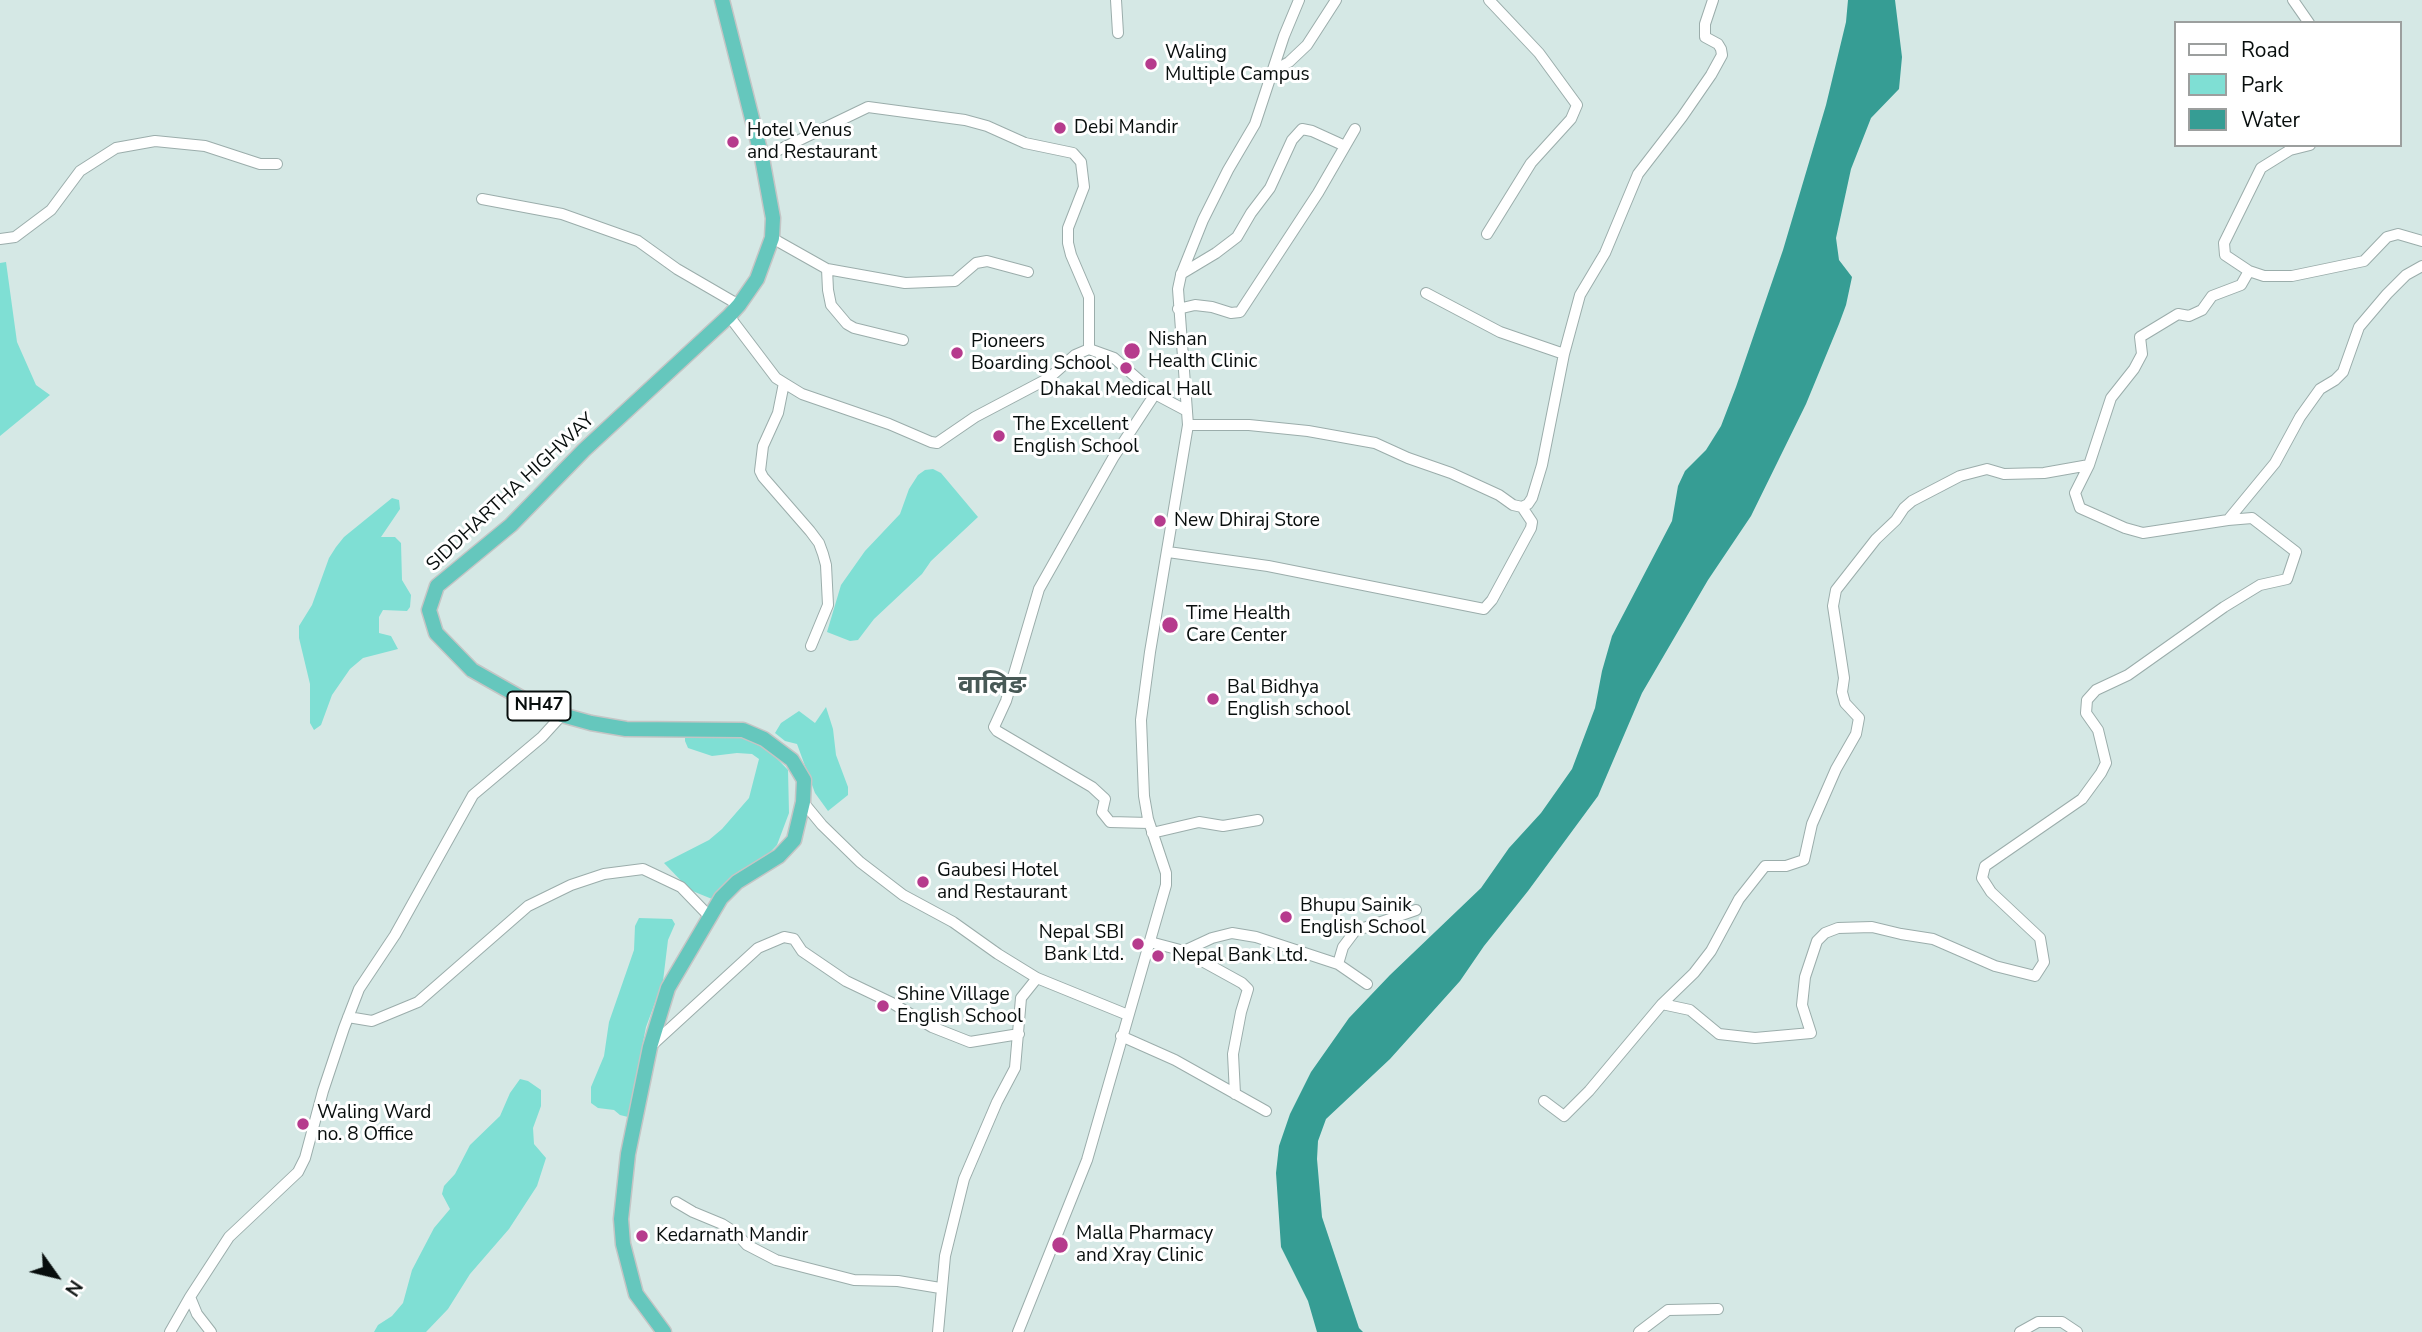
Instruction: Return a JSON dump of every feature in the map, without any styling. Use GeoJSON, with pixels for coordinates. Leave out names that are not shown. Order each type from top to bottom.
{"type":"FeatureCollection","features":[{"type":"Feature","properties":{"kind":"highway","name":"SIDDHARTHA HIGHWAY"},"geometry":{"type":"LineString","coordinates":[[664,1332],[636,1294],[628,1266],[621,1219],[628,1154],[650,1046],[668,988],[721,898],[737,882],[779,856],[794,839],[803,802],[804,780],[792,760],[764,739],[743,730],[626,729],[562,715],[525,700],[472,670],[436,633],[429,610],[437,586],[510,525],[584,450],[734,310],[757,279],[772,238],[773,218],[762,158],[722,0]]}},
{"type":"Feature","properties":{"kind":"street"},"geometry":{"type":"LineString","coordinates":[[1116,0],[1118,33]]}},
{"type":"Feature","properties":{"kind":"street"},"geometry":{"type":"LineString","coordinates":[[1018,1332],[1087,1160],[1167,879],[1144,796],[1141,720],[1188,425],[1178,289],[1194,241],[1228,170],[1252,130],[1300,0]]}},
{"type":"Feature","properties":{"kind":"street"},"geometry":{"type":"LineString","coordinates":[[1273,71],[1289,62],[1307,45],[1336,0]]}},
{"type":"Feature","properties":{"kind":"street"},"geometry":{"type":"LineString","coordinates":[[1488,234],[1531,163],[1572,119],[1577,105],[1539,53],[1489,0]]}},
{"type":"Feature","properties":{"kind":"street"},"geometry":{"type":"LineString","coordinates":[[1188,425],[1249,425],[1308,431],[1375,443],[1451,473],[1499,495],[1513,505],[1528,504],[1542,465],[1564,354],[1580,295],[1605,253],[1639,174],[1682,117],[1722,55],[1718,44],[1705,37],[1705,24],[1713,0]]}},
{"type":"Feature","properties":{"kind":"street"},"geometry":{"type":"LineString","coordinates":[[2293,0],[2308,21]]}},
{"type":"Feature","properties":{"kind":"street"},"geometry":{"type":"LineString","coordinates":[[762,158],[860,110],[875,107],[965,120],[987,126],[1025,143],[1073,153],[1081,162],[1084,187],[1068,228],[1068,243],[1090,297],[1089,349]]}},
{"type":"Feature","properties":{"kind":"street"},"geometry":{"type":"LineString","coordinates":[[1181,275],[1237,237],[1270,188],[1292,140],[1302,129],[1345,146]]}},
{"type":"Feature","properties":{"kind":"street"},"geometry":{"type":"LineString","coordinates":[[1178,309],[1195,305],[1231,313],[1240,312],[1318,193],[1355,130]]}},
{"type":"Feature","properties":{"kind":"street"},"geometry":{"type":"LineString","coordinates":[[0,239],[15,237],[51,210],[80,171],[116,148],[155,141],[205,146],[260,164],[277,164]]}},
{"type":"Feature","properties":{"kind":"street"},"geometry":{"type":"LineString","coordinates":[[2302,147],[2290,150],[2261,168],[2224,243],[2225,255],[2249,271],[2264,276],[2292,276],[2364,261],[2387,237],[2398,234],[2422,241]]}},
{"type":"Feature","properties":{"kind":"street"},"geometry":{"type":"LineString","coordinates":[[482,199],[562,214],[638,241],[734,310],[776,377],[784,383],[802,394],[937,443],[975,417],[1049,378],[1075,355],[1089,349],[1114,358],[1155,394],[1187,411]]}},
{"type":"Feature","properties":{"kind":"street"},"geometry":{"type":"LineString","coordinates":[[772,238],[827,269],[905,283],[955,282],[976,263],[986,261],[1028,272]]}},
{"type":"Feature","properties":{"kind":"street"},"geometry":{"type":"LineString","coordinates":[[2228,520],[2275,463],[2300,417],[2320,389],[2343,372],[2359,327],[2406,275],[2422,265]]}},
{"type":"Feature","properties":{"kind":"street"},"geometry":{"type":"LineString","coordinates":[[827,269],[831,305],[847,324],[903,340]]}},
{"type":"Feature","properties":{"kind":"street"},"geometry":{"type":"LineString","coordinates":[[1662,1004],[1690,1010],[1719,1034],[1755,1038],[1811,1032],[1802,1005],[1805,977],[1817,942],[1825,933],[1838,928],[1872,927],[1933,939],[1995,966],[2035,976],[2045,962],[2040,938],[1991,892],[1982,878],[1985,866],[2082,799],[2101,774],[2106,762],[2098,730],[2086,713],[2087,700],[2096,690],[2128,675],[2224,607],[2260,585],[2287,579],[2296,552],[2252,518],[2143,533],[2080,508],[2075,493],[2089,466],[2111,398],[2142,354],[2140,337],[2178,314],[2189,316],[2202,310],[2212,296],[2241,285],[2249,271]]}},
{"type":"Feature","properties":{"kind":"street"},"geometry":{"type":"LineString","coordinates":[[1426,293],[1500,332],[1564,354]]}},
{"type":"Feature","properties":{"kind":"street"},"geometry":{"type":"LineString","coordinates":[[784,383],[778,413],[763,446],[760,471],[810,531],[823,554],[828,605],[811,646]]}},
{"type":"Feature","properties":{"kind":"street"},"geometry":{"type":"LineString","coordinates":[[1155,394],[1103,476],[1039,589],[1006,701],[994,727],[997,732],[1092,787],[1105,799],[1102,812],[1110,822],[1151,828],[1199,822],[1223,826],[1258,820]]}},
{"type":"Feature","properties":{"kind":"street"},"geometry":{"type":"LineString","coordinates":[[1545,1101],[1563,1116],[1589,1091],[1662,1004],[1694,973],[1739,899],[1765,866],[1787,866],[1804,860],[1812,824],[1836,769],[1856,734],[1859,718],[1844,703],[1842,692],[1844,678],[1833,606],[1836,590],[1876,539],[1912,501],[1960,477],[1987,469],[2004,474],[2044,473],[2089,466]]}},
{"type":"Feature","properties":{"kind":"street"},"geometry":{"type":"LineString","coordinates":[[1168,552],[1268,566],[1484,609],[1492,600],[1531,528],[1532,522],[1521,506]]}},
{"type":"Feature","properties":{"kind":"street"},"geometry":{"type":"LineString","coordinates":[[170,1332],[229,1237],[298,1172],[305,1158],[323,1091],[359,989],[394,935],[473,795],[542,737],[562,715]]}},
{"type":"Feature","properties":{"kind":"street"},"geometry":{"type":"LineString","coordinates":[[803,802],[860,862],[903,895],[953,922],[1037,978],[1128,1015]]}},
{"type":"Feature","properties":{"kind":"street"},"geometry":{"type":"LineString","coordinates":[[348,1017],[372,1021],[418,1002],[528,906],[570,886],[604,874],[642,869],[681,887],[710,917]]}},
{"type":"Feature","properties":{"kind":"street"},"geometry":{"type":"LineString","coordinates":[[1338,964],[1343,947],[1355,931],[1416,910]]}},
{"type":"Feature","properties":{"kind":"street"},"geometry":{"type":"LineString","coordinates":[[1184,951],[1212,938],[1233,933],[1268,940],[1338,964],[1367,984]]}},
{"type":"Feature","properties":{"kind":"street"},"geometry":{"type":"LineString","coordinates":[[650,1046],[758,948],[784,937],[794,939],[802,951],[846,981],[892,1003],[932,1027],[970,1042],[1019,1034]]}},
{"type":"Feature","properties":{"kind":"street"},"geometry":{"type":"LineString","coordinates":[[1150,942],[1184,951],[1248,989],[1233,1054],[1234,1094]]}},
{"type":"Feature","properties":{"kind":"street"},"geometry":{"type":"LineString","coordinates":[[937,1332],[944,1256],[964,1179],[996,1102],[1015,1068],[1021,998],[1037,978]]}},
{"type":"Feature","properties":{"kind":"street"},"geometry":{"type":"LineString","coordinates":[[1121,1036],[1175,1060],[1266,1111]]}},
{"type":"Feature","properties":{"kind":"street"},"geometry":{"type":"LineString","coordinates":[[676,1202],[722,1224],[736,1233],[747,1245],[776,1260],[854,1280],[898,1281],[940,1288]]}},
{"type":"Feature","properties":{"kind":"street"},"geometry":{"type":"LineString","coordinates":[[190,1297],[197,1314],[211,1332]]}},
{"type":"Feature","properties":{"kind":"street"},"geometry":{"type":"LineString","coordinates":[[1639,1332],[1668,1310],[1718,1309]]}},
{"type":"Feature","properties":{"kind":"street"},"geometry":{"type":"LineString","coordinates":[[2020,1332],[2038,1322],[2062,1322],[2077,1332]]}},
{"type":"Feature","properties":{"kind":"green space"},"geometry":{"type":"Polygon","coordinates":[[[6,262],[17,342],[36,385],[50,395],[0,436],[0,263],[6,262]]]}},
{"type":"Feature","properties":{"kind":"green space"},"geometry":{"type":"Polygon","coordinates":[[[933,469],[941,473],[978,517],[874,619],[858,640],[850,641],[827,632],[841,585],[865,551],[900,514],[909,489],[918,475],[933,469]]]}},
{"type":"Feature","properties":{"kind":"green space"},"geometry":{"type":"Polygon","coordinates":[[[392,498],[399,500],[400,509],[381,537],[395,537],[401,543],[402,580],[411,595],[410,607],[407,611],[383,610],[379,617],[379,633],[391,636],[398,649],[363,658],[350,669],[332,695],[321,725],[314,730],[310,723],[310,684],[299,638],[299,626],[312,605],[329,558],[336,547],[344,537],[392,498]]]}},
{"type":"Feature","properties":{"kind":"green space"},"geometry":{"type":"Polygon","coordinates":[[[826,707],[833,729],[836,755],[848,787],[848,795],[828,811],[815,793],[797,744],[785,741],[775,733],[781,723],[799,711],[815,723],[826,707]]]}},
{"type":"Feature","properties":{"kind":"green space"},"geometry":{"type":"Polygon","coordinates":[[[685,732],[751,737],[759,740],[788,770],[789,813],[777,845],[761,862],[739,871],[712,899],[690,890],[664,863],[709,840],[722,829],[749,798],[759,759],[752,754],[737,753],[712,756],[688,748],[685,732]]]}},
{"type":"Feature","properties":{"kind":"green space"},"geometry":{"type":"Polygon","coordinates":[[[639,918],[672,919],[675,924],[668,940],[663,981],[646,1027],[628,1117],[614,1110],[598,1108],[591,1103],[591,1087],[604,1056],[609,1022],[634,950],[635,926],[639,918]]]}},
{"type":"Feature","properties":{"kind":"green space"},"geometry":{"type":"Polygon","coordinates":[[[520,1079],[541,1090],[541,1106],[533,1128],[534,1144],[546,1158],[537,1186],[509,1229],[470,1274],[448,1309],[426,1332],[374,1332],[378,1325],[392,1316],[403,1303],[412,1270],[434,1228],[450,1209],[442,1194],[444,1186],[455,1174],[470,1145],[500,1116],[510,1093],[520,1079]]]}},
{"type":"Feature","properties":{"kind":"water"},"geometry":{"type":"Polygon","coordinates":[[[1848,0],[1895,0],[1902,57],[1899,89],[1871,118],[1851,169],[1836,238],[1839,260],[1852,277],[1839,324],[1806,404],[1751,516],[1708,580],[1642,693],[1598,796],[1460,981],[1390,1059],[1326,1119],[1318,1141],[1317,1159],[1322,1217],[1359,1328],[1363,1332],[1317,1332],[1308,1301],[1281,1247],[1276,1173],[1279,1146],[1290,1114],[1311,1072],[1349,1018],[1481,888],[1509,848],[1541,813],[1572,769],[1595,708],[1612,636],[1672,521],[1678,486],[1685,471],[1706,450],[1721,426],[1736,387],[1783,250],[1826,105],[1846,22],[1848,0]]]}},
{"type":"Feature","properties":{"kind":"place","name":"Waling Multiple Campus"},"geometry":{"type":"Point","coordinates":[1151,64]}},
{"type":"Feature","properties":{"kind":"place","name":"Debi Mandir"},"geometry":{"type":"Point","coordinates":[1060,128]}},
{"type":"Feature","properties":{"kind":"place","name":"Hotel Venus and Restaurant"},"geometry":{"type":"Point","coordinates":[733,142]}},
{"type":"Feature","properties":{"kind":"place","name":"Nishan Health Clinic"},"geometry":{"type":"Point","coordinates":[1132,351]}},
{"type":"Feature","properties":{"kind":"place","name":"Pioneers Boarding School"},"geometry":{"type":"Point","coordinates":[957,353]}},
{"type":"Feature","properties":{"kind":"place","name":"Dhakal Medical Hall"},"geometry":{"type":"Point","coordinates":[1126,368]}},
{"type":"Feature","properties":{"kind":"place","name":"The Excellent English School"},"geometry":{"type":"Point","coordinates":[999,436]}},
{"type":"Feature","properties":{"kind":"place","name":"New Dhiraj Store"},"geometry":{"type":"Point","coordinates":[1160,521]}},
{"type":"Feature","properties":{"kind":"place","name":"Time Health Care Center"},"geometry":{"type":"Point","coordinates":[1170,625]}},
{"type":"Feature","properties":{"kind":"place","name":"Bal Bidhya English school"},"geometry":{"type":"Point","coordinates":[1213,699]}},
{"type":"Feature","properties":{"kind":"place","name":"Gaubesi Hotel and Restaurant"},"geometry":{"type":"Point","coordinates":[923,882]}},
{"type":"Feature","properties":{"kind":"place","name":"Bhupu Sainik English School"},"geometry":{"type":"Point","coordinates":[1286,917]}},
{"type":"Feature","properties":{"kind":"place","name":"Nepal SBI Bank Ltd."},"geometry":{"type":"Point","coordinates":[1138,944]}},
{"type":"Feature","properties":{"kind":"place","name":"Nepal Bank Ltd."},"geometry":{"type":"Point","coordinates":[1158,956]}},
{"type":"Feature","properties":{"kind":"place","name":"Shine Village English School"},"geometry":{"type":"Point","coordinates":[883,1006]}},
{"type":"Feature","properties":{"kind":"place","name":"Waling Ward no. 8 Office"},"geometry":{"type":"Point","coordinates":[303,1124]}},
{"type":"Feature","properties":{"kind":"place","name":"Kedarnath Mandir"},"geometry":{"type":"Point","coordinates":[642,1236]}},
{"type":"Feature","properties":{"kind":"place","name":"Malla Pharmacy and Xray Clinic"},"geometry":{"type":"Point","coordinates":[1060,1245]}},
{"type":"Feature","properties":{"kind":"district","name":"वालिङ"},"geometry":{"type":"Point","coordinates":[992,687]}}]}
